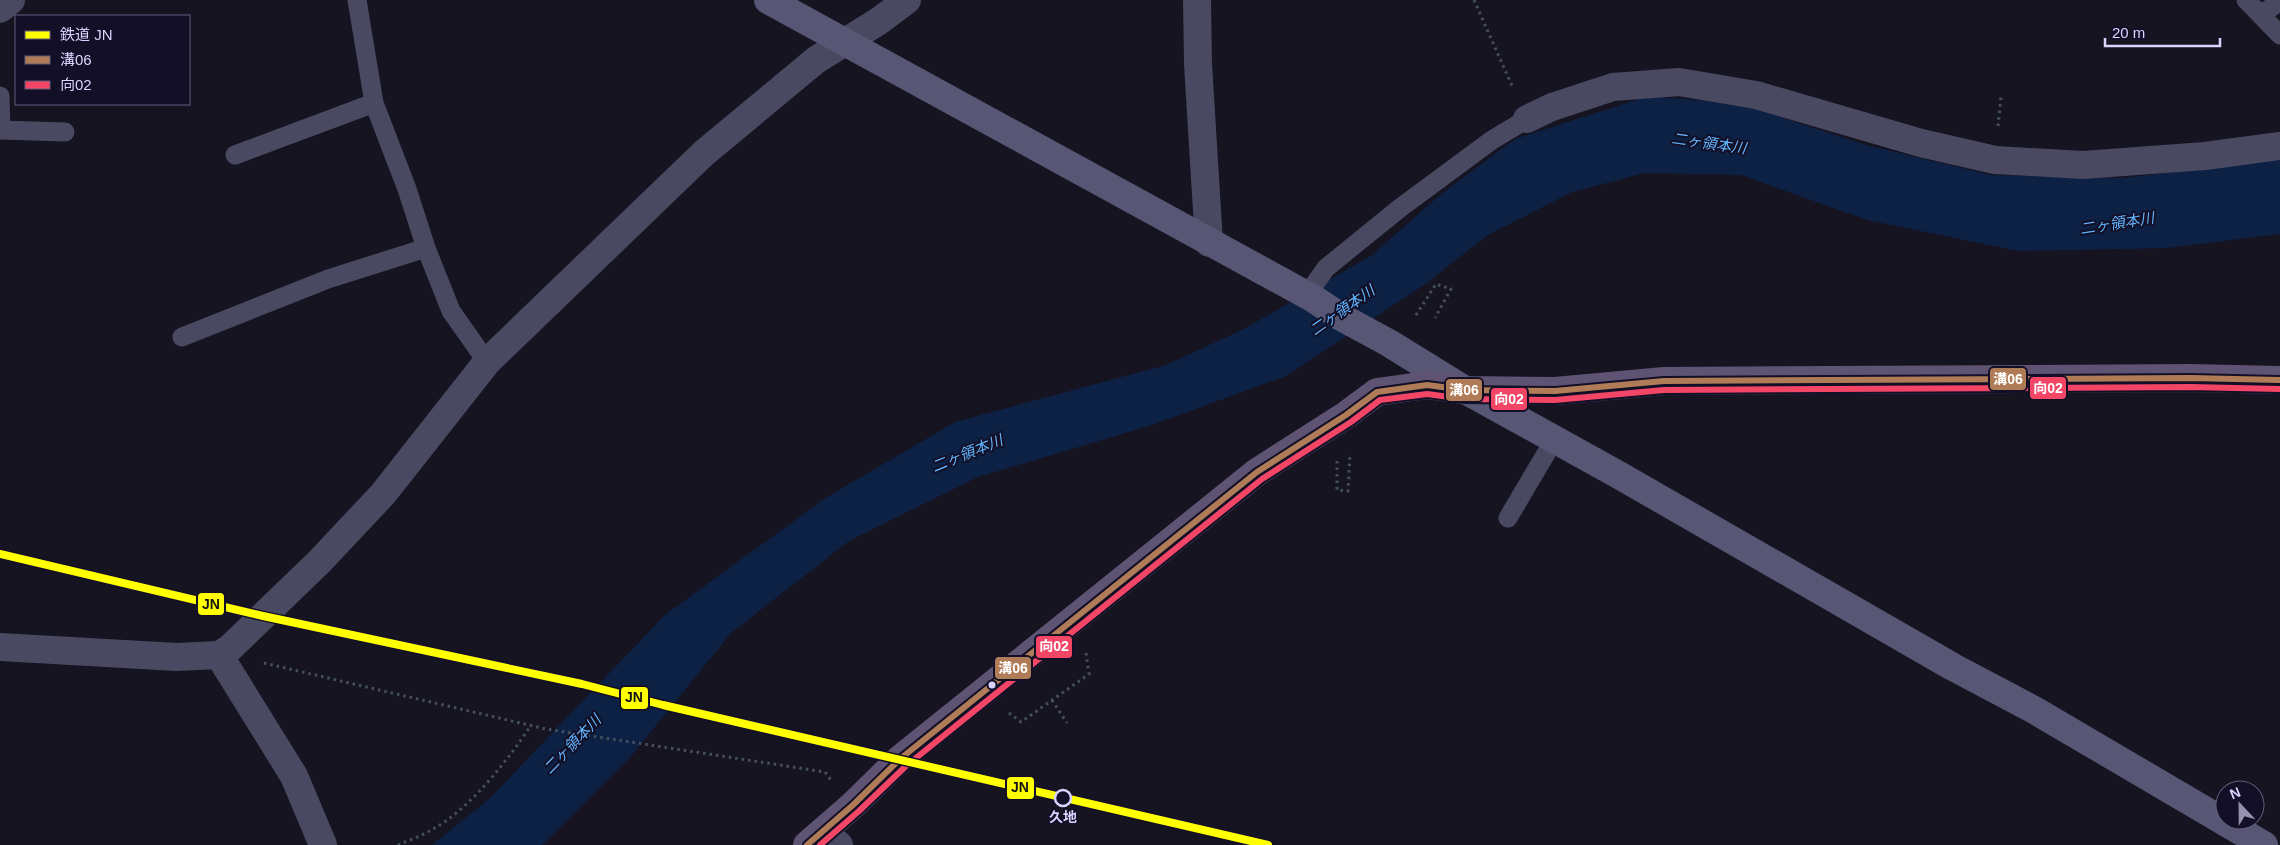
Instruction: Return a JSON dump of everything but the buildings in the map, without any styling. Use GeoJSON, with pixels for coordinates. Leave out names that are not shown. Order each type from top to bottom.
{"type":"FeatureCollection","features":[{"type":"Feature","properties":{"kind":"main road"},"geometry":{"type":"LineString","coordinates":[[823,841],[853,805],[900,759],[1257,472],[1346,415],[1376,392],[1428,385],[1465,390],[1555,391],[1664,381],[2190,378],[2280,380]]}},
{"type":"Feature","properties":{"kind":"street"},"geometry":{"type":"LineString","coordinates":[[0,9],[11,0]]}},
{"type":"Feature","properties":{"kind":"street"},"geometry":{"type":"LineString","coordinates":[[768,0],[1209,243],[1311,297],[1341,317],[1389,343],[1465,390],[1954,667],[2036,711],[2264,845]]}},
{"type":"Feature","properties":{"kind":"street"},"geometry":{"type":"LineString","coordinates":[[0,647],[177,657],[224,651],[320,561],[383,494],[487,362],[704,153],[816,60],[880,21],[907,0]]}},
{"type":"Feature","properties":{"kind":"street"},"geometry":{"type":"LineString","coordinates":[[1197,0],[1198,64],[1209,243]]}},
{"type":"Feature","properties":{"kind":"street"},"geometry":{"type":"LineString","coordinates":[[1527,119],[1552,107],[1613,88],[1679,82],[1756,95],[1921,143],[1995,160],[2082,164],[2205,156],[2280,146]]}},
{"type":"Feature","properties":{"kind":"street"},"geometry":{"type":"LineString","coordinates":[[224,651],[294,776],[323,845]]}},
{"type":"Feature","properties":{"kind":"lane"},"geometry":{"type":"LineString","coordinates":[[357,0],[374,103],[407,189],[426,248],[451,311],[487,362]]}},
{"type":"Feature","properties":{"kind":"lane"},"geometry":{"type":"LineString","coordinates":[[2246,0],[2280,35]]}},
{"type":"Feature","properties":{"kind":"lane"},"geometry":{"type":"LineString","coordinates":[[2261,15],[2280,2]]}},
{"type":"Feature","properties":{"kind":"lane"},"geometry":{"type":"LineString","coordinates":[[0,96],[0,135],[65,132]]}},
{"type":"Feature","properties":{"kind":"lane"},"geometry":{"type":"LineString","coordinates":[[235,154],[374,103]]}},
{"type":"Feature","properties":{"kind":"lane"},"geometry":{"type":"LineString","coordinates":[[1311,297],[1326,268],[1400,208],[1492,140],[1527,119]]}},
{"type":"Feature","properties":{"kind":"lane"},"geometry":{"type":"LineString","coordinates":[[182,337],[328,279],[426,248]]}},
{"type":"Feature","properties":{"kind":"lane"},"geometry":{"type":"LineString","coordinates":[[1508,518],[1554,440]]}},
{"type":"Feature","properties":{"kind":"path"},"geometry":{"type":"LineString","coordinates":[[1474,0],[1527,119]]}},
{"type":"Feature","properties":{"kind":"path"},"geometry":{"type":"LineString","coordinates":[[1416,315],[1436,284],[1451,289],[1435,318]]}},
{"type":"Feature","properties":{"kind":"path"},"geometry":{"type":"LineString","coordinates":[[1338,453],[1337,490],[1348,491],[1350,452]]}},
{"type":"Feature","properties":{"kind":"path"},"geometry":{"type":"LineString","coordinates":[[1006,711],[1021,722],[1089,674],[1085,648]]}},
{"type":"Feature","properties":{"kind":"path"},"geometry":{"type":"LineString","coordinates":[[224,651],[249,660],[546,729],[825,772],[853,805]]}},
{"type":"Feature","properties":{"kind":"path"},"geometry":{"type":"LineString","coordinates":[[1052,700],[1067,723]]}},
{"type":"Feature","properties":{"kind":"path"},"geometry":{"type":"LineString","coordinates":[[398,845],[434,829],[470,802],[519,744],[531,725]]}},
{"type":"Feature","properties":{"kind":"water","name":"二ヶ領本川"},"geometry":{"type":"Polygon","coordinates":[[[1649,96],[1741,104],[1866,145],[1991,175],[2125,178],[2280,159],[2280,234],[2168,248],[2018,251],[1867,220],[1741,175],[1645,173],[1572,192],[1488,235],[1424,285],[1286,376],[1152,425],[978,477],[849,541],[731,633],[632,755],[542,845],[432,845],[490,798],[666,614],[827,497],[955,422],[1166,365],[1244,329],[1372,255],[1440,195],[1515,139],[1649,96]]]}},
{"type":"Feature","properties":{"kind":"rail line","name":"JN"},"geometry":{"type":"LineString","coordinates":[[0,554],[263,616],[582,684],[663,705],[1268,845]]}},
{"type":"Feature","properties":{"kind":"transit line","name":"溝06"},"geometry":{"type":"LineString","coordinates":[[807,845],[853,805],[900,759],[1257,472],[1346,415],[1377,392],[1427,385],[1465,390],[1555,391],[1664,381],[2190,378],[2280,380]]}},
{"type":"Feature","properties":{"kind":"transit line","name":"向02"},"geometry":{"type":"LineString","coordinates":[[820,845],[906,766],[1262,479],[1351,422],[1380,400],[1427,394],[1465,399],[1555,400],[1664,390],[2190,387],[2280,389]]}},
{"type":"Feature","properties":{"kind":"place","name":"久地"},"geometry":{"type":"Point","coordinates":[1063,798]}}]}
